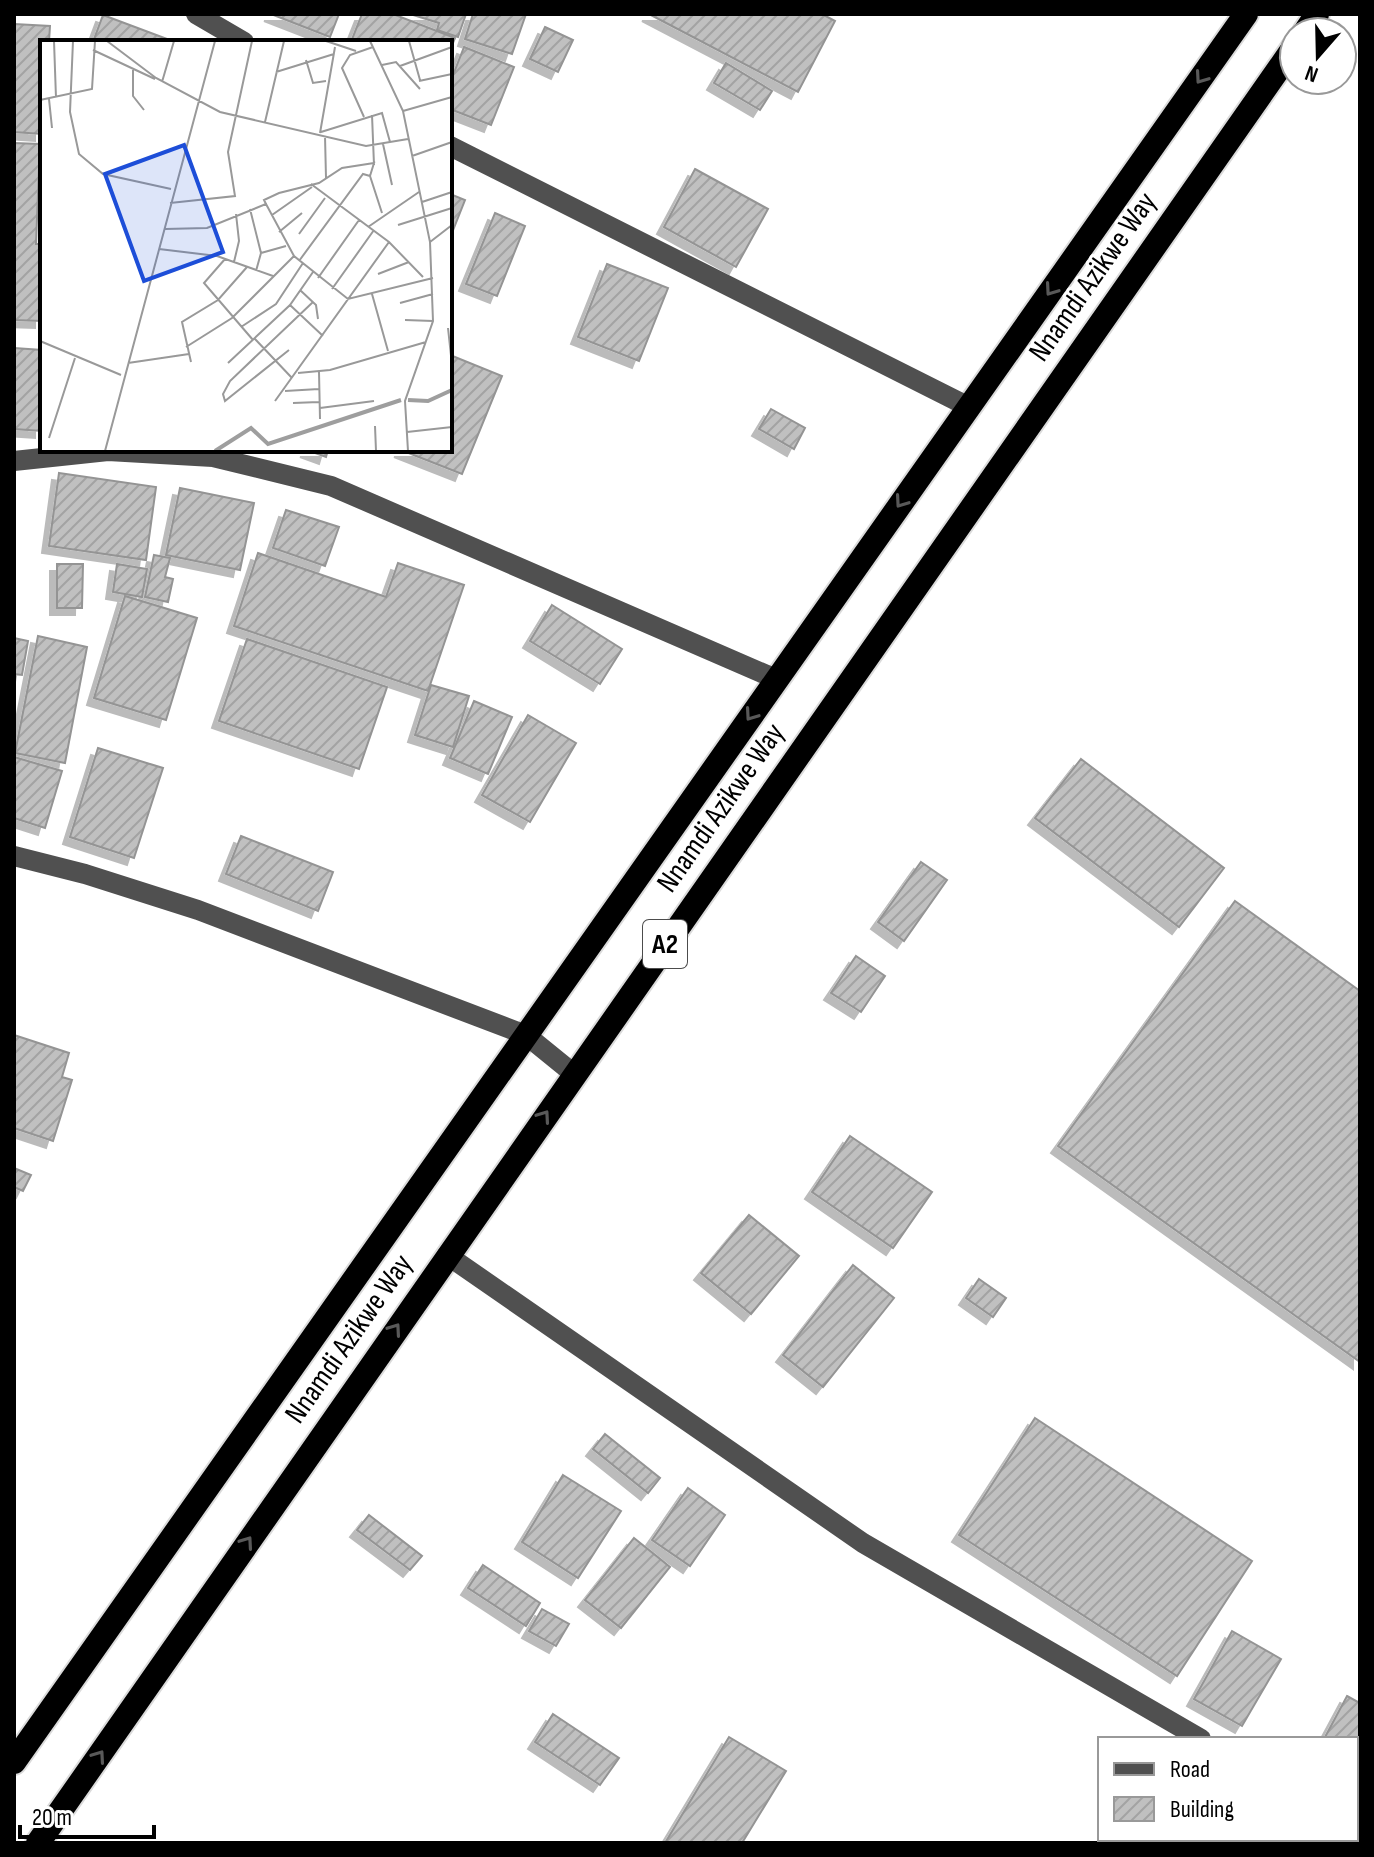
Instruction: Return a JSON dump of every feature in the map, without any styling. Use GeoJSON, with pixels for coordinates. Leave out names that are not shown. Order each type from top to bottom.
{"type":"FeatureCollection","features":[{"type":"Feature","properties":{"kind":"highway","name":"Nnamdi Azikwe Way"},"geometry":{"type":"LineString","coordinates":[[14,1762],[1246,14]]}},
{"type":"Feature","properties":{"kind":"highway","name":"Nnamdi Azikwe Way"},"geometry":{"type":"LineString","coordinates":[[38,1843],[1278,70]]}},
{"type":"Feature","properties":{"kind":"street"},"geometry":{"type":"LineString","coordinates":[[196,14],[241,40]]}},
{"type":"Feature","properties":{"kind":"street"},"geometry":{"type":"LineString","coordinates":[[452,147],[969,407]]}},
{"type":"Feature","properties":{"kind":"street"},"geometry":{"type":"LineString","coordinates":[[14,461],[99,452]]}},
{"type":"Feature","properties":{"kind":"street"},"geometry":{"type":"LineString","coordinates":[[126,452],[213,457],[331,486],[776,679]]}},
{"type":"Feature","properties":{"kind":"street"},"geometry":{"type":"LineString","coordinates":[[14,856],[85,874],[198,910],[526,1035],[574,1074]]}},
{"type":"Feature","properties":{"kind":"street"},"geometry":{"type":"LineString","coordinates":[[447,1255],[863,1543],[1198,1737]]}},
{"type":"Feature","properties":{"kind":"building"},"geometry":{"type":"Polygon","coordinates":[[[271,14],[339,14],[330,37],[271,14]]]}},
{"type":"Feature","properties":{"kind":"building"},"geometry":{"type":"Polygon","coordinates":[[[362,14],[393,14],[455,38],[452,45],[452,40],[352,40],[362,14]]]}},
{"type":"Feature","properties":{"kind":"building"},"geometry":{"type":"Polygon","coordinates":[[[410,14],[466,14],[458,37],[437,30],[439,23],[410,14]]]}},
{"type":"Feature","properties":{"kind":"building"},"geometry":{"type":"Polygon","coordinates":[[[473,14],[526,14],[512,54],[465,39],[473,14]]]}},
{"type":"Feature","properties":{"kind":"building"},"geometry":{"type":"Polygon","coordinates":[[[649,14],[822,14],[835,21],[798,92],[649,14]]]}},
{"type":"Feature","properties":{"kind":"building"},"geometry":{"type":"Polygon","coordinates":[[[103,15],[170,40],[94,40],[103,15]]]}},
{"type":"Feature","properties":{"kind":"building"},"geometry":{"type":"Polygon","coordinates":[[[14,24],[50,26],[49,40],[40,40],[40,134],[14,132],[14,24]]]}},
{"type":"Feature","properties":{"kind":"building"},"geometry":{"type":"Polygon","coordinates":[[[545,27],[573,40],[558,72],[530,59],[545,27]]]}},
{"type":"Feature","properties":{"kind":"building"},"geometry":{"type":"Polygon","coordinates":[[[464,47],[514,67],[491,125],[452,110],[452,78],[464,47]]]}},
{"type":"Feature","properties":{"kind":"building"},"geometry":{"type":"Polygon","coordinates":[[[726,63],[772,91],[760,110],[714,83],[726,63]]]}},
{"type":"Feature","properties":{"kind":"building"},"geometry":{"type":"Polygon","coordinates":[[[14,143],[40,144],[36,244],[40,244],[40,321],[14,320],[14,143]]]}},
{"type":"Feature","properties":{"kind":"building"},"geometry":{"type":"Polygon","coordinates":[[[695,169],[768,209],[736,267],[664,227],[695,169]]]}},
{"type":"Feature","properties":{"kind":"building"},"geometry":{"type":"Polygon","coordinates":[[[452,195],[465,200],[452,233],[452,195]]]}},
{"type":"Feature","properties":{"kind":"building"},"geometry":{"type":"Polygon","coordinates":[[[495,213],[525,226],[497,296],[466,284],[495,213]]]}},
{"type":"Feature","properties":{"kind":"building"},"geometry":{"type":"Polygon","coordinates":[[[607,264],[668,288],[639,361],[578,337],[607,264]]]}},
{"type":"Feature","properties":{"kind":"building"},"geometry":{"type":"Polygon","coordinates":[[[14,348],[40,350],[40,431],[14,429],[14,348]]]}},
{"type":"Feature","properties":{"kind":"building"},"geometry":{"type":"Polygon","coordinates":[[[452,356],[502,376],[462,474],[406,452],[452,452],[452,356]]]}},
{"type":"Feature","properties":{"kind":"building"},"geometry":{"type":"Polygon","coordinates":[[[771,409],[805,428],[794,449],[759,429],[771,409]]]}},
{"type":"Feature","properties":{"kind":"building"},"geometry":{"type":"Polygon","coordinates":[[[59,473],[156,487],[146,560],[49,546],[59,473]]]}},
{"type":"Feature","properties":{"kind":"building"},"geometry":{"type":"Polygon","coordinates":[[[180,488],[254,503],[240,570],[166,555],[180,488]]]}},
{"type":"Feature","properties":{"kind":"building"},"geometry":{"type":"Polygon","coordinates":[[[286,510],[339,527],[325,566],[273,548],[286,510]]]}},
{"type":"Feature","properties":{"kind":"building"},"geometry":{"type":"Polygon","coordinates":[[[258,553],[386,597],[398,563],[464,585],[428,691],[234,626],[258,553]]]}},
{"type":"Feature","properties":{"kind":"building"},"geometry":{"type":"Polygon","coordinates":[[[154,555],[170,558],[165,577],[173,579],[168,602],[145,597],[154,555]]]}},
{"type":"Feature","properties":{"kind":"building"},"geometry":{"type":"Polygon","coordinates":[[[57,564],[83,564],[82,608],[57,608],[57,564]]]}},
{"type":"Feature","properties":{"kind":"building"},"geometry":{"type":"Polygon","coordinates":[[[117,564],[147,569],[142,597],[113,592],[117,564]]]}},
{"type":"Feature","properties":{"kind":"building"},"geometry":{"type":"Polygon","coordinates":[[[125,596],[197,618],[166,720],[94,698],[125,596]]]}},
{"type":"Feature","properties":{"kind":"building"},"geometry":{"type":"Polygon","coordinates":[[[552,605],[622,649],[600,684],[530,641],[552,605]]]}},
{"type":"Feature","properties":{"kind":"building"},"geometry":{"type":"Polygon","coordinates":[[[38,636],[87,647],[65,763],[15,753],[38,636]]]}},
{"type":"Feature","properties":{"kind":"building"},"geometry":{"type":"Polygon","coordinates":[[[14,638],[28,641],[22,675],[14,674],[14,638]]]}},
{"type":"Feature","properties":{"kind":"building"},"geometry":{"type":"Polygon","coordinates":[[[247,639],[387,687],[359,769],[219,721],[247,639]]]}},
{"type":"Feature","properties":{"kind":"building"},"geometry":{"type":"Polygon","coordinates":[[[431,685],[469,696],[453,747],[415,735],[431,685]]]}},
{"type":"Feature","properties":{"kind":"building"},"geometry":{"type":"Polygon","coordinates":[[[474,701],[512,717],[488,774],[450,758],[474,701]]]}},
{"type":"Feature","properties":{"kind":"building"},"geometry":{"type":"Polygon","coordinates":[[[528,715],[576,743],[530,822],[482,795],[528,715]]]}},
{"type":"Feature","properties":{"kind":"building"},"geometry":{"type":"Polygon","coordinates":[[[98,748],[163,768],[134,858],[70,837],[98,748]]]}},
{"type":"Feature","properties":{"kind":"building"},"geometry":{"type":"Polygon","coordinates":[[[14,757],[62,771],[45,828],[14,818],[14,757]]]}},
{"type":"Feature","properties":{"kind":"building"},"geometry":{"type":"Polygon","coordinates":[[[1081,759],[1224,868],[1179,927],[1035,818],[1081,759]]]}},
{"type":"Feature","properties":{"kind":"building"},"geometry":{"type":"Polygon","coordinates":[[[241,836],[333,872],[318,911],[226,874],[241,836]]]}},
{"type":"Feature","properties":{"kind":"building"},"geometry":{"type":"Polygon","coordinates":[[[921,862],[947,880],[904,941],[878,922],[921,862]]]}},
{"type":"Feature","properties":{"kind":"building"},"geometry":{"type":"Polygon","coordinates":[[[1235,901],[1360,991],[1360,1362],[1058,1146],[1235,901]]]}},
{"type":"Feature","properties":{"kind":"building"},"geometry":{"type":"Polygon","coordinates":[[[856,956],[885,976],[861,1012],[831,993],[856,956]]]}},
{"type":"Feature","properties":{"kind":"building"},"geometry":{"type":"Polygon","coordinates":[[[14,1035],[69,1053],[62,1077],[72,1080],[53,1141],[14,1128],[14,1035]]]}},
{"type":"Feature","properties":{"kind":"building"},"geometry":{"type":"Polygon","coordinates":[[[850,1136],[932,1192],[893,1248],[812,1192],[850,1136]]]}},
{"type":"Feature","properties":{"kind":"building"},"geometry":{"type":"Polygon","coordinates":[[[14,1168],[31,1175],[23,1191],[14,1187],[14,1168]]]}},
{"type":"Feature","properties":{"kind":"building"},"geometry":{"type":"Polygon","coordinates":[[[749,1215],[799,1256],[751,1314],[701,1273],[749,1215]]]}},
{"type":"Feature","properties":{"kind":"building"},"geometry":{"type":"Polygon","coordinates":[[[853,1265],[894,1298],[823,1387],[783,1355],[853,1265]]]}},
{"type":"Feature","properties":{"kind":"building"},"geometry":{"type":"Polygon","coordinates":[[[979,1279],[1006,1298],[993,1317],[966,1298],[979,1279]]]}},
{"type":"Feature","properties":{"kind":"building"},"geometry":{"type":"Polygon","coordinates":[[[1035,1418],[1252,1561],[1177,1676],[959,1535],[1035,1418]]]}},
{"type":"Feature","properties":{"kind":"building"},"geometry":{"type":"Polygon","coordinates":[[[605,1434],[660,1478],[648,1493],[593,1449],[605,1434]]]}},
{"type":"Feature","properties":{"kind":"building"},"geometry":{"type":"Polygon","coordinates":[[[563,1475],[621,1511],[578,1578],[522,1542],[563,1475]]]}},
{"type":"Feature","properties":{"kind":"building"},"geometry":{"type":"Polygon","coordinates":[[[688,1488],[725,1515],[690,1566],[652,1540],[688,1488]]]}},
{"type":"Feature","properties":{"kind":"building"},"geometry":{"type":"Polygon","coordinates":[[[369,1515],[422,1556],[410,1570],[357,1530],[369,1515]]]}},
{"type":"Feature","properties":{"kind":"building"},"geometry":{"type":"Polygon","coordinates":[[[634,1538],[670,1567],[621,1628],[585,1600],[634,1538]]]}},
{"type":"Feature","properties":{"kind":"building"},"geometry":{"type":"Polygon","coordinates":[[[483,1565],[540,1603],[526,1626],[468,1588],[483,1565]]]}},
{"type":"Feature","properties":{"kind":"building"},"geometry":{"type":"Polygon","coordinates":[[[542,1609],[569,1624],[556,1646],[529,1631],[542,1609]]]}},
{"type":"Feature","properties":{"kind":"building"},"geometry":{"type":"Polygon","coordinates":[[[1232,1631],[1281,1659],[1242,1726],[1194,1699],[1232,1631]]]}},
{"type":"Feature","properties":{"kind":"building"},"geometry":{"type":"Polygon","coordinates":[[[1347,1696],[1360,1703],[1360,1786],[1358,1737],[1325,1737],[1347,1696]]]}},
{"type":"Feature","properties":{"kind":"building"},"geometry":{"type":"Polygon","coordinates":[[[553,1714],[619,1758],[600,1785],[535,1742],[553,1714]]]}},
{"type":"Feature","properties":{"kind":"building"},"geometry":{"type":"Polygon","coordinates":[[[729,1737],[786,1771],[742,1843],[665,1843],[729,1737]]]}},
{"type":"Feature","properties":{"kind":"building"},"geometry":{"type":"Polygon","coordinates":[[[1193,1841],[1214,1841],[1213,1843],[1193,1841]]]}}]}
